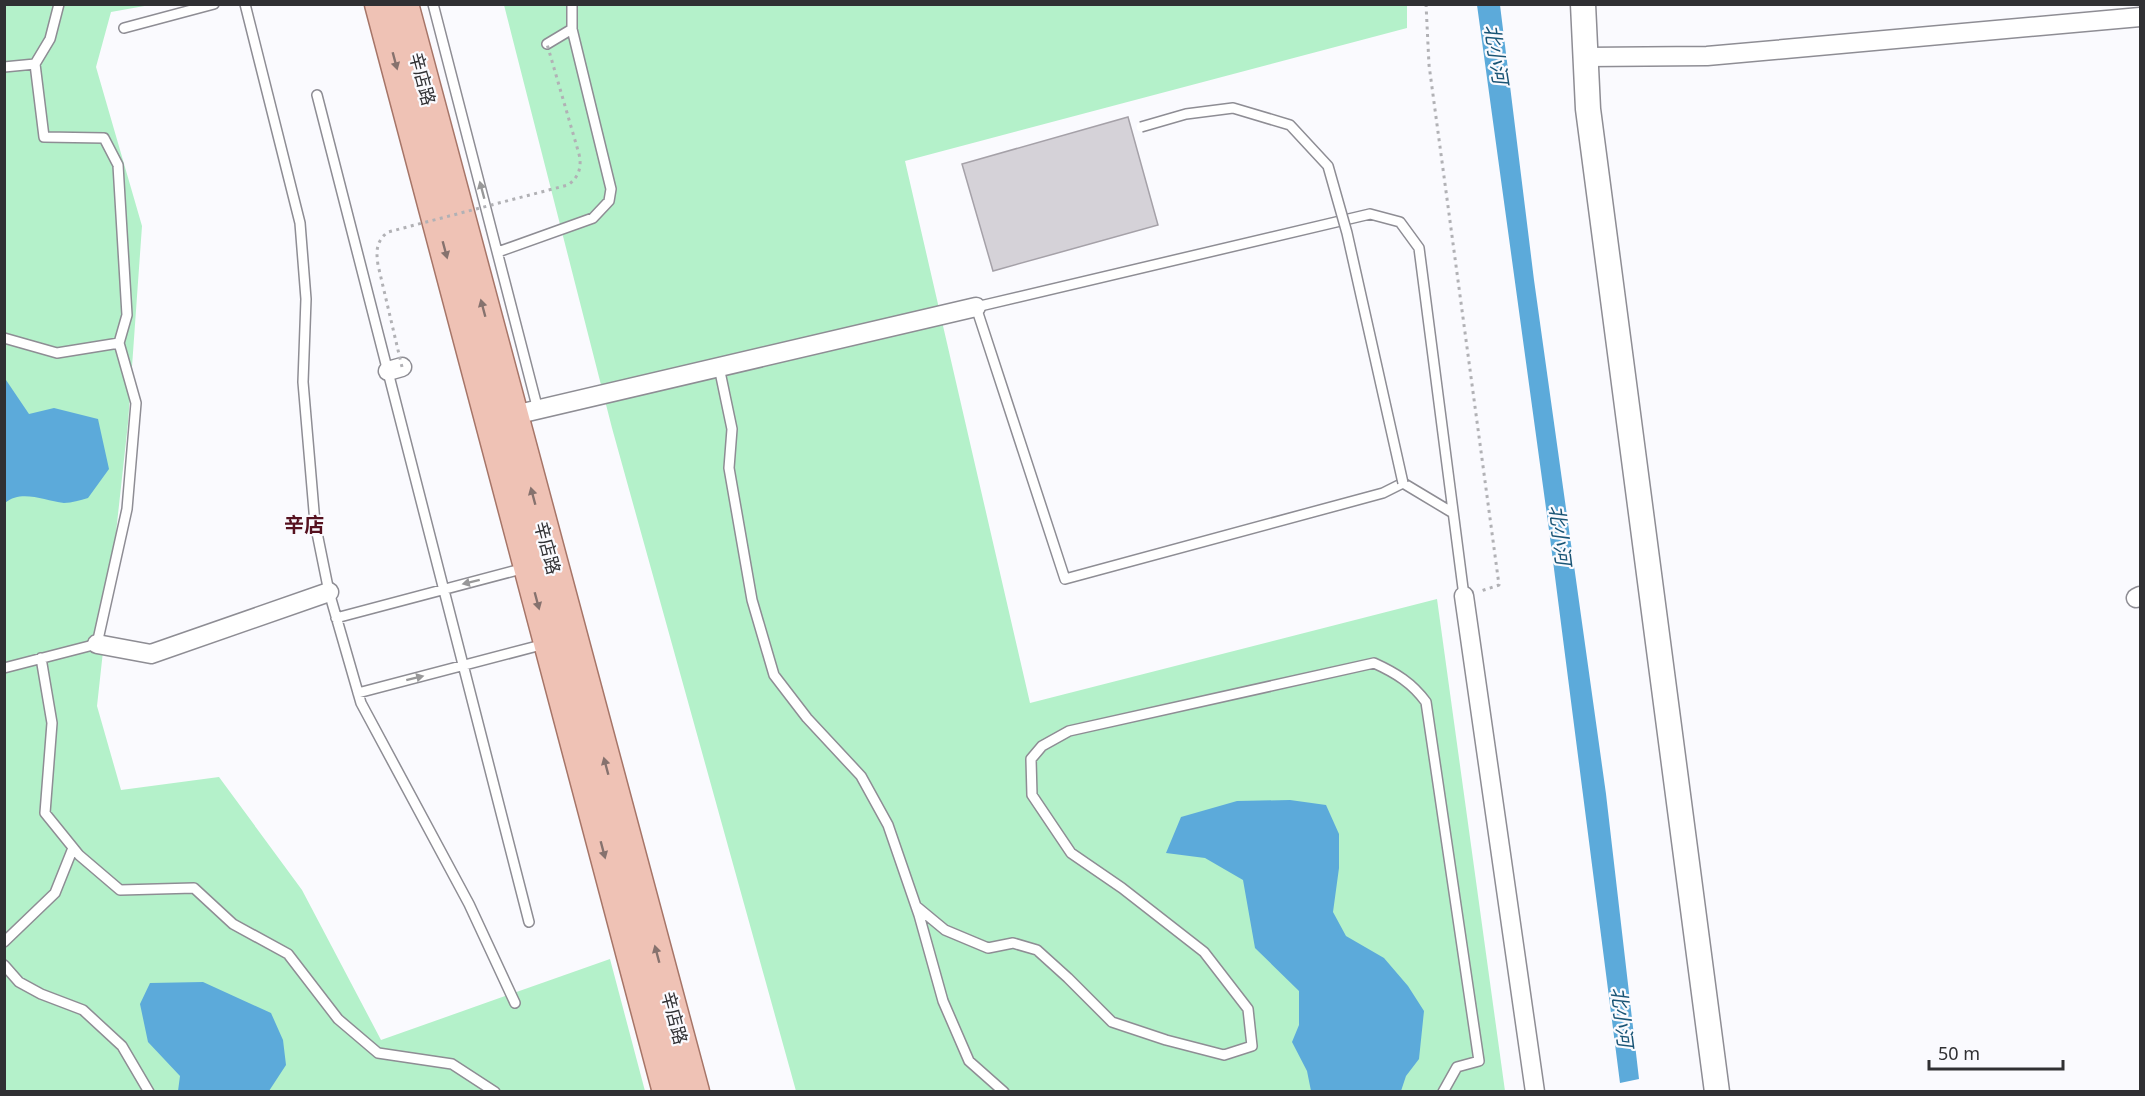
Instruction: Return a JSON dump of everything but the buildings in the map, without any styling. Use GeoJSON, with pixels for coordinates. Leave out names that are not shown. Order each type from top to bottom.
{"type":"FeatureCollection","features":[{"type":"Feature","properties":{"kind":"main road","name":"辛店路"},"geometry":{"type":"LineString","coordinates":[[380,4],[513,416],[528,567],[668,1092]]}},
{"type":"Feature","properties":{"kind":"main road","name":"辛店路"},"geometry":{"type":"LineString","coordinates":[[403,4],[694,1092]]}},
{"type":"Feature","properties":{"kind":"street"},"geometry":{"type":"LineString","coordinates":[[1583,4],[1589,121],[1718,1092]]}},
{"type":"Feature","properties":{"kind":"street"},"geometry":{"type":"LineString","coordinates":[[1585,57],[1719,55],[2140,17]]}},
{"type":"Feature","properties":{"kind":"street"},"geometry":{"type":"LineString","coordinates":[[513,416],[976,307]]}},
{"type":"Feature","properties":{"kind":"street"},"geometry":{"type":"LineString","coordinates":[[97,644],[151,654],[329,592]]}},
{"type":"Feature","properties":{"kind":"street"},"geometry":{"type":"LineString","coordinates":[[1464,596],[1535,1092]]}},
{"type":"Feature","properties":{"kind":"lane"},"geometry":{"type":"LineString","coordinates":[[4,668],[97,644],[127,508],[136,403],[118,343],[127,315],[118,165],[104,138],[44,137],[35,64],[50,39],[58,4]]}},
{"type":"Feature","properties":{"kind":"lane"},"geometry":{"type":"LineString","coordinates":[[124,28],[214,4]]}},
{"type":"Feature","properties":{"kind":"lane"},"geometry":{"type":"LineString","coordinates":[[245,4],[300,223],[306,299],[303,382],[315,523],[336,618],[362,704],[469,904],[515,1003]]}},
{"type":"Feature","properties":{"kind":"lane"},"geometry":{"type":"LineString","coordinates":[[434,4],[498,252],[513,416]]}},
{"type":"Feature","properties":{"kind":"lane"},"geometry":{"type":"LineString","coordinates":[[498,252],[593,218],[609,201],[611,189],[572,29],[572,4]]}},
{"type":"Feature","properties":{"kind":"lane"},"geometry":{"type":"LineString","coordinates":[[548,44],[572,29]]}},
{"type":"Feature","properties":{"kind":"lane"},"geometry":{"type":"LineString","coordinates":[[4,67],[35,64]]}},
{"type":"Feature","properties":{"kind":"lane"},"geometry":{"type":"LineString","coordinates":[[317,95],[395,369],[444,589],[529,922]]}},
{"type":"Feature","properties":{"kind":"lane"},"geometry":{"type":"LineString","coordinates":[[1141,127],[1186,114],[1233,108],[1290,125],[1328,166],[1347,233],[1403,483],[1453,513]]}},
{"type":"Feature","properties":{"kind":"lane"},"geometry":{"type":"LineString","coordinates":[[1403,483],[1383,493],[1065,579],[976,307],[1370,214],[1400,222],[1419,248],[1464,596]]}},
{"type":"Feature","properties":{"kind":"lane"},"geometry":{"type":"LineString","coordinates":[[4,339],[57,353],[118,343]]}},
{"type":"Feature","properties":{"kind":"lane"},"geometry":{"type":"LineString","coordinates":[[719,367],[732,429],[729,468],[732,490],[752,600],[774,675],[807,718],[861,776],[888,825],[916,906],[943,1001],[969,1061],[1004,1092]]}},
{"type":"Feature","properties":{"kind":"lane"},"geometry":{"type":"LineString","coordinates":[[336,618],[528,567]]}},
{"type":"Feature","properties":{"kind":"lane"},"geometry":{"type":"LineString","coordinates":[[358,693],[548,643]]}},
{"type":"Feature","properties":{"kind":"lane"},"geometry":{"type":"LineString","coordinates":[[41,658],[52,723],[45,813],[79,855],[120,890],[194,888],[232,924],[288,954],[338,1019],[378,1053],[452,1064],[495,1092]]}},
{"type":"Feature","properties":{"kind":"lane"},"geometry":{"type":"LineString","coordinates":[[916,906],[945,930],[988,948],[1013,943],[1037,950],[1112,1022],[1166,1040],[1224,1055],[1252,1046],[1248,1009],[1204,952],[1122,888],[1071,853],[1032,795],[1031,759],[1042,746],[1069,731],[1374,663],[1399,675],[1416,688],[1426,702],[1479,1060],[1457,1067],[1443,1092]]}},
{"type":"Feature","properties":{"kind":"lane"},"geometry":{"type":"LineString","coordinates":[[4,942],[55,893],[73,848]]}},
{"type":"Feature","properties":{"kind":"lane"},"geometry":{"type":"LineString","coordinates":[[4,965],[19,982],[41,994],[83,1010],[122,1046],[149,1092]]}},
{"type":"Feature","properties":{"kind":"path"},"geometry":{"type":"LineString","coordinates":[[1426,4],[1429,65],[1499,585],[1464,596]]}},
{"type":"Feature","properties":{"kind":"path"},"geometry":{"type":"LineString","coordinates":[[395,369],[376,252],[382,237],[388,232],[568,185],[574,181],[580,169],[579,154],[548,44]]}},
{"type":"Feature","properties":{"kind":"green space"},"geometry":{"type":"Polygon","coordinates":[[[5,5],[150,5],[111,12],[96,67],[142,226],[128,423],[97,706],[121,790],[219,777],[302,890],[381,1040],[610,959],[645,1091],[5,1092],[5,5]]]}},
{"type":"Feature","properties":{"kind":"green space"},"geometry":{"type":"Polygon","coordinates":[[[504,5],[1407,5],[1407,28],[905,161],[1030,703],[1437,599],[1505,1091],[796,1091],[612,428],[504,5]]]}},
{"type":"Feature","properties":{"kind":"water","name":"北小河"},"geometry":{"type":"Polygon","coordinates":[[[1477,5],[1500,5],[1534,280],[1606,794],[1639,1079],[1620,1083],[1549,530],[1477,5]]]}},
{"type":"Feature","properties":{"kind":"water"},"geometry":{"type":"Polygon","coordinates":[[[6,380],[29,414],[54,408],[98,419],[109,469],[88,498],[64,503],[26,496],[5,503],[4,381],[6,380]]]}},
{"type":"Feature","properties":{"kind":"water"},"geometry":{"type":"Polygon","coordinates":[[[1290,800],[1326,805],[1339,834],[1339,868],[1333,912],[1346,936],[1384,958],[1408,986],[1424,1011],[1419,1059],[1406,1076],[1401,1091],[1311,1091],[1307,1071],[1292,1042],[1299,1025],[1299,991],[1255,948],[1243,880],[1205,858],[1166,853],[1181,817],[1237,801],[1290,800]]]}},
{"type":"Feature","properties":{"kind":"water"},"geometry":{"type":"Polygon","coordinates":[[[203,982],[271,1013],[283,1040],[286,1065],[269,1091],[178,1091],[180,1076],[148,1042],[140,1004],[150,983],[203,982]]]}},
{"type":"Feature","properties":{"kind":"district","name":"辛店"},"geometry":{"type":"Point","coordinates":[304,525]}}]}
